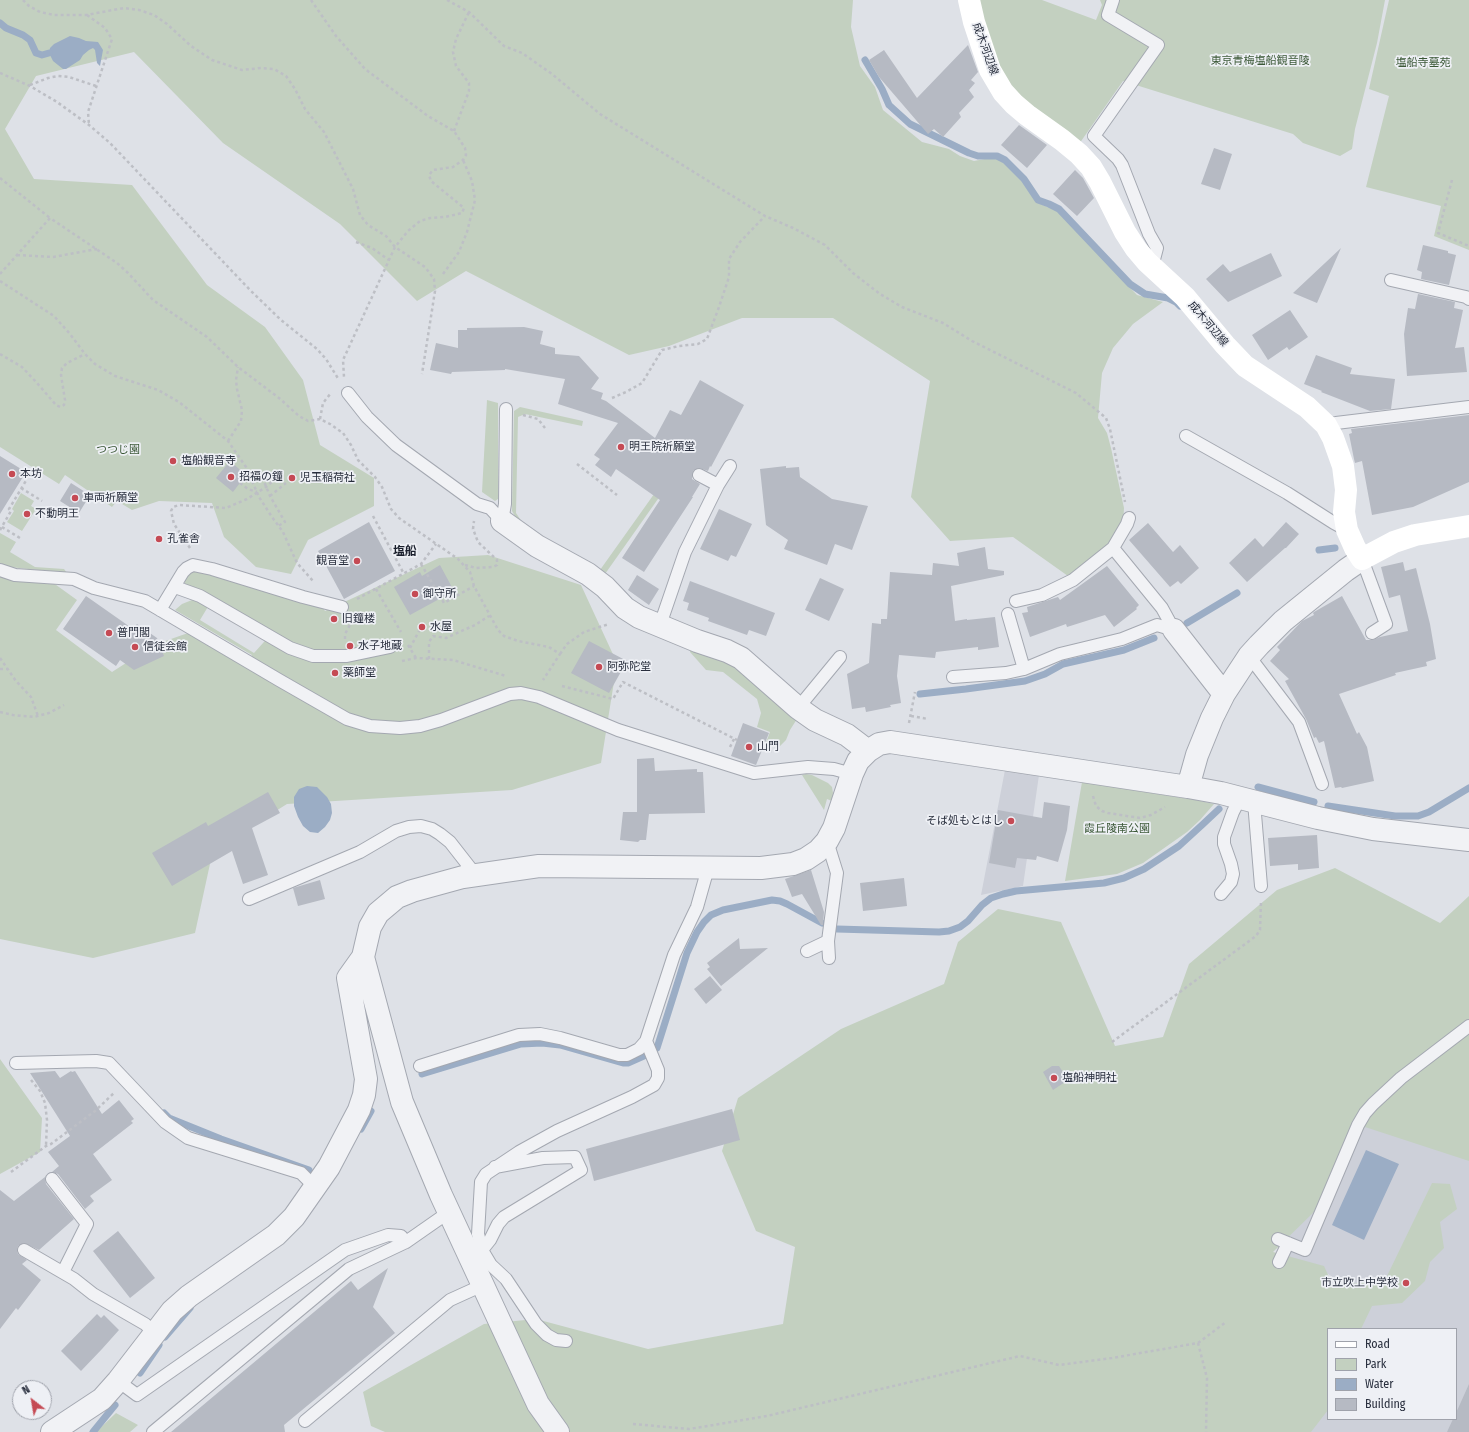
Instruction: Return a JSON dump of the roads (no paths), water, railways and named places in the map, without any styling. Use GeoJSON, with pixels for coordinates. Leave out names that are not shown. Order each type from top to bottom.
{"type":"FeatureCollection","features":[{"type":"Feature","properties":{"kind":"main road","name":"成木河辺線"},"geometry":{"type":"LineString","coordinates":[[969,0],[990,70],[1003,92],[1014,104],[1079,154],[1100,182],[1125,232],[1136,249],[1185,297],[1225,346],[1245,366],[1307,407],[1326,425],[1333,438],[1343,466],[1346,490],[1344,512],[1347,530],[1362,559]]}},
{"type":"Feature","properties":{"kind":"main road"},"geometry":{"type":"LineString","coordinates":[[1362,559],[1394,542],[1414,535],[1469,526]]}},
{"type":"Feature","properties":{"kind":"street"},"geometry":{"type":"LineString","coordinates":[[502,521],[537,546],[588,574],[605,587],[633,613],[696,641],[728,651],[741,658],[798,708],[815,720],[847,735],[868,750]]}},
{"type":"Feature","properties":{"kind":"street"},"geometry":{"type":"LineString","coordinates":[[1188,786],[1205,734],[1224,694],[1258,645],[1283,621],[1346,570],[1362,559]]}},
{"type":"Feature","properties":{"kind":"street"},"geometry":{"type":"LineString","coordinates":[[1174,630],[1224,694]]}},
{"type":"Feature","properties":{"kind":"street"},"geometry":{"type":"LineString","coordinates":[[52,1432],[102,1399],[118,1381],[172,1311],[189,1296],[276,1234],[294,1217],[329,1167],[359,1110],[364,1095],[366,1079],[348,978],[363,957],[370,927],[378,913],[397,897],[412,891],[475,874],[539,866],[761,868],[792,864],[806,859],[818,851],[827,841],[834,828],[852,774],[858,761],[868,750],[878,744],[890,742],[1188,786],[1318,818],[1373,829],[1469,840]]}},
{"type":"Feature","properties":{"kind":"street"},"geometry":{"type":"LineString","coordinates":[[363,957],[402,1102],[412,1128],[449,1212],[476,1253],[483,1285],[538,1404],[558,1432]]}},
{"type":"Feature","properties":{"kind":"lane"},"geometry":{"type":"LineString","coordinates":[[1113,0],[1108,15],[1158,44],[1094,136],[1118,159],[1122,165],[1149,234],[1157,248],[1152,266]]}},
{"type":"Feature","properties":{"kind":"lane"},"geometry":{"type":"LineString","coordinates":[[1391,280],[1466,296],[1469,299]]}},
{"type":"Feature","properties":{"kind":"lane"},"geometry":{"type":"LineString","coordinates":[[345,388],[367,417],[396,445],[477,504],[490,508],[502,521]]}},
{"type":"Feature","properties":{"kind":"lane"},"geometry":{"type":"LineString","coordinates":[[1326,425],[1469,407]]}},
{"type":"Feature","properties":{"kind":"lane"},"geometry":{"type":"LineString","coordinates":[[502,521],[505,504],[506,409]]}},
{"type":"Feature","properties":{"kind":"lane"},"geometry":{"type":"LineString","coordinates":[[1186,436],[1287,493],[1347,530]]}},
{"type":"Feature","properties":{"kind":"lane"},"geometry":{"type":"LineString","coordinates":[[660,625],[685,552],[718,485],[730,466]]}},
{"type":"Feature","properties":{"kind":"lane"},"geometry":{"type":"LineString","coordinates":[[699,475],[718,485]]}},
{"type":"Feature","properties":{"kind":"lane"},"geometry":{"type":"LineString","coordinates":[[1016,601],[1042,595],[1073,580],[1113,548],[1129,518]]}},
{"type":"Feature","properties":{"kind":"lane"},"geometry":{"type":"LineString","coordinates":[[1113,548],[1162,608],[1174,630]]}},
{"type":"Feature","properties":{"kind":"lane"},"geometry":{"type":"LineString","coordinates":[[1362,559],[1386,624],[1372,634]]}},
{"type":"Feature","properties":{"kind":"lane"},"geometry":{"type":"LineString","coordinates":[[160,610],[183,572],[193,565],[212,569],[342,607]]}},
{"type":"Feature","properties":{"kind":"lane"},"geometry":{"type":"LineString","coordinates":[[0,570],[15,574],[74,579],[94,588],[145,601],[347,719],[370,726],[400,728],[420,726],[441,720],[510,694],[521,693],[539,697],[618,730],[754,773],[808,767],[834,769],[852,774]]}},
{"type":"Feature","properties":{"kind":"lane"},"geometry":{"type":"LineString","coordinates":[[174,587],[200,596],[290,648],[313,656],[347,656],[390,647]]}},
{"type":"Feature","properties":{"kind":"lane"},"geometry":{"type":"LineString","coordinates":[[1008,614],[1024,669]]}},
{"type":"Feature","properties":{"kind":"lane"},"geometry":{"type":"LineString","coordinates":[[953,677],[1006,673],[1024,669],[1060,654],[1122,639],[1157,625],[1174,630]]}},
{"type":"Feature","properties":{"kind":"lane"},"geometry":{"type":"LineString","coordinates":[[1250,656],[1299,722],[1322,784]]}},
{"type":"Feature","properties":{"kind":"lane"},"geometry":{"type":"LineString","coordinates":[[798,708],[840,657]]}},
{"type":"Feature","properties":{"kind":"lane"},"geometry":{"type":"LineString","coordinates":[[1247,800],[1261,886]]}},
{"type":"Feature","properties":{"kind":"lane"},"geometry":{"type":"LineString","coordinates":[[1221,894],[1231,882],[1233,874],[1224,844],[1224,837],[1230,818],[1247,800]]}},
{"type":"Feature","properties":{"kind":"lane"},"geometry":{"type":"LineString","coordinates":[[249,899],[360,852],[396,831],[409,827],[421,826],[432,828],[450,842],[475,874]]}},
{"type":"Feature","properties":{"kind":"lane"},"geometry":{"type":"LineString","coordinates":[[827,841],[837,873],[828,941],[829,958]]}},
{"type":"Feature","properties":{"kind":"lane"},"geometry":{"type":"LineString","coordinates":[[420,1066],[519,1035],[540,1034],[560,1038],[619,1055],[627,1055],[639,1049],[646,1041],[674,955],[697,907],[708,868]]}},
{"type":"Feature","properties":{"kind":"lane"},"geometry":{"type":"LineString","coordinates":[[807,951],[828,941]]}},
{"type":"Feature","properties":{"kind":"lane"},"geometry":{"type":"LineString","coordinates":[[1279,1262],[1283,1241],[1305,1250],[1358,1125],[1373,1104],[1401,1078],[1469,1026]]}},
{"type":"Feature","properties":{"kind":"lane"},"geometry":{"type":"LineString","coordinates":[[476,1253],[481,1182],[486,1174],[495,1167],[557,1131],[632,1097],[654,1085],[658,1078],[658,1070],[646,1041]]}},
{"type":"Feature","properties":{"kind":"lane"},"geometry":{"type":"LineString","coordinates":[[16,1064],[96,1061],[109,1063],[165,1122],[188,1138],[301,1173],[315,1187]]}},
{"type":"Feature","properties":{"kind":"lane"},"geometry":{"type":"LineString","coordinates":[[476,1253],[490,1240],[504,1216],[581,1170],[575,1157],[543,1158],[495,1167]]}},
{"type":"Feature","properties":{"kind":"lane"},"geometry":{"type":"LineString","coordinates":[[52,1179],[87,1224],[63,1272]]}},
{"type":"Feature","properties":{"kind":"lane"},"geometry":{"type":"LineString","coordinates":[[153,1432],[349,1268],[406,1242],[449,1212]]}},
{"type":"Feature","properties":{"kind":"lane"},"geometry":{"type":"LineString","coordinates":[[118,1381],[137,1395],[345,1250],[388,1235],[401,1236],[406,1242]]}},
{"type":"Feature","properties":{"kind":"lane"},"geometry":{"type":"LineString","coordinates":[[24,1250],[63,1272],[92,1294],[145,1324],[155,1333]]}},
{"type":"Feature","properties":{"kind":"lane"},"geometry":{"type":"LineString","coordinates":[[476,1253],[506,1279],[536,1324],[547,1335],[556,1340],[566,1342]]}},
{"type":"Feature","properties":{"kind":"lane"},"geometry":{"type":"LineString","coordinates":[[305,1420],[450,1300],[483,1285]]}},
{"type":"Feature","properties":{"kind":"water"},"geometry":{"type":"Polygon","coordinates":[[[70,36],[86,41],[98,42],[103,50],[100,66],[97,63],[95,50],[93,48],[83,55],[80,60],[66,69],[63,69],[53,61],[49,53],[50,48],[54,44],[70,36]]]}},
{"type":"Feature","properties":{"kind":"water"},"geometry":{"type":"Polygon","coordinates":[[[307,786],[317,787],[327,797],[331,804],[332,813],[330,820],[318,833],[310,832],[303,826],[294,806],[294,797],[299,789],[307,786]]]}},
{"type":"Feature","properties":{"kind":"water"},"geometry":{"type":"Polygon","coordinates":[[[1366,1150],[1399,1164],[1364,1240],[1332,1225],[1366,1150]]]}},
{"type":"Feature","properties":{"kind":"waterway"},"geometry":{"type":"LineString","coordinates":[[0,23],[6,28],[23,35],[30,40],[36,53],[42,55],[49,53]]}},
{"type":"Feature","properties":{"kind":"waterway"},"geometry":{"type":"LineString","coordinates":[[865,60],[882,89],[889,105],[910,124],[969,153],[978,156],[997,156],[1005,160],[1024,179],[1038,200],[1059,209],[1130,284],[1145,294],[1168,298],[1180,306]]}},
{"type":"Feature","properties":{"kind":"waterway"},"geometry":{"type":"LineString","coordinates":[[1319,550],[1335,548]]}},
{"type":"Feature","properties":{"kind":"waterway"},"geometry":{"type":"LineString","coordinates":[[1187,623],[1237,593]]}},
{"type":"Feature","properties":{"kind":"waterway"},"geometry":{"type":"LineString","coordinates":[[920,694],[1025,681],[1045,674],[1063,664],[1124,650],[1154,638]]}},
{"type":"Feature","properties":{"kind":"waterway"},"geometry":{"type":"LineString","coordinates":[[1258,787],[1314,802]]}},
{"type":"Feature","properties":{"kind":"waterway"},"geometry":{"type":"LineString","coordinates":[[1328,806],[1395,816],[1418,816],[1429,812],[1469,788]]}},
{"type":"Feature","properties":{"kind":"waterway"},"geometry":{"type":"LineString","coordinates":[[837,929],[949,931],[960,927],[968,921],[982,905],[991,898],[1003,894],[1016,891],[1104,883],[1124,878],[1144,869],[1179,846],[1219,809]]}},
{"type":"Feature","properties":{"kind":"waterway"},"geometry":{"type":"LineString","coordinates":[[657,1048],[687,953],[697,932],[711,915],[723,910],[772,900],[787,904],[822,923]]}},
{"type":"Feature","properties":{"kind":"waterway"},"geometry":{"type":"LineString","coordinates":[[422,1074],[521,1044],[542,1043],[560,1045],[623,1063],[628,1063],[646,1055]]}},
{"type":"Feature","properties":{"kind":"waterway"},"geometry":{"type":"LineString","coordinates":[[361,1129],[371,1111]]}},
{"type":"Feature","properties":{"kind":"waterway"},"geometry":{"type":"LineString","coordinates":[[164,1113],[169,1118],[221,1139],[309,1170]]}},
{"type":"Feature","properties":{"kind":"waterway"},"geometry":{"type":"LineString","coordinates":[[165,1337],[190,1308]]}},
{"type":"Feature","properties":{"kind":"waterway"},"geometry":{"type":"LineString","coordinates":[[140,1373],[159,1345]]}},
{"type":"Feature","properties":{"kind":"waterway"},"geometry":{"type":"LineString","coordinates":[[93,1432],[115,1405]]}},
{"type":"Feature","properties":{"kind":"place","name":"明王院祈願堂"},"geometry":{"type":"Point","coordinates":[621,447]}},
{"type":"Feature","properties":{"kind":"place","name":"塩船観音寺"},"geometry":{"type":"Point","coordinates":[173,461]}},
{"type":"Feature","properties":{"kind":"place","name":"本坊"},"geometry":{"type":"Point","coordinates":[12,474]}},
{"type":"Feature","properties":{"kind":"place","name":"招福の鐘"},"geometry":{"type":"Point","coordinates":[231,477]}},
{"type":"Feature","properties":{"kind":"place","name":"児玉稲荷社"},"geometry":{"type":"Point","coordinates":[292,478]}},
{"type":"Feature","properties":{"kind":"place","name":"車両祈願堂"},"geometry":{"type":"Point","coordinates":[75,498]}},
{"type":"Feature","properties":{"kind":"place","name":"不動明王"},"geometry":{"type":"Point","coordinates":[27,514]}},
{"type":"Feature","properties":{"kind":"place","name":"孔雀舎"},"geometry":{"type":"Point","coordinates":[159,539]}},
{"type":"Feature","properties":{"kind":"place","name":"観音堂"},"geometry":{"type":"Point","coordinates":[357,561]}},
{"type":"Feature","properties":{"kind":"place","name":"御守所"},"geometry":{"type":"Point","coordinates":[415,594]}},
{"type":"Feature","properties":{"kind":"place","name":"旧鐘楼"},"geometry":{"type":"Point","coordinates":[334,619]}},
{"type":"Feature","properties":{"kind":"place","name":"水屋"},"geometry":{"type":"Point","coordinates":[422,627]}},
{"type":"Feature","properties":{"kind":"place","name":"普門閣"},"geometry":{"type":"Point","coordinates":[109,633]}},
{"type":"Feature","properties":{"kind":"place","name":"水子地蔵"},"geometry":{"type":"Point","coordinates":[350,646]}},
{"type":"Feature","properties":{"kind":"place","name":"信徒会館"},"geometry":{"type":"Point","coordinates":[135,647]}},
{"type":"Feature","properties":{"kind":"place","name":"阿弥陀堂"},"geometry":{"type":"Point","coordinates":[599,667]}},
{"type":"Feature","properties":{"kind":"place","name":"薬師堂"},"geometry":{"type":"Point","coordinates":[335,673]}},
{"type":"Feature","properties":{"kind":"place","name":"山門"},"geometry":{"type":"Point","coordinates":[749,747]}},
{"type":"Feature","properties":{"kind":"place","name":"そば処もとはし"},"geometry":{"type":"Point","coordinates":[1011,821]}},
{"type":"Feature","properties":{"kind":"place","name":"塩船神明社"},"geometry":{"type":"Point","coordinates":[1054,1078]}},
{"type":"Feature","properties":{"kind":"place","name":"市立吹上中学校"},"geometry":{"type":"Point","coordinates":[1406,1283]}},
{"type":"Feature","properties":{"kind":"district","name":"塩船"},"geometry":{"type":"Point","coordinates":[405,552]}},
{"type":"Feature","properties":{"kind":"park label","name":"東京青梅塩船観音陵"},"geometry":{"type":"Point","coordinates":[1260,61]}},
{"type":"Feature","properties":{"kind":"park label","name":"塩船寺墓苑"},"geometry":{"type":"Point","coordinates":[1423,63]}},
{"type":"Feature","properties":{"kind":"park label","name":"つつじ園"},"geometry":{"type":"Point","coordinates":[118,450]}},
{"type":"Feature","properties":{"kind":"park label","name":"霞丘陵南公園"},"geometry":{"type":"Point","coordinates":[1117,829]}}]}
